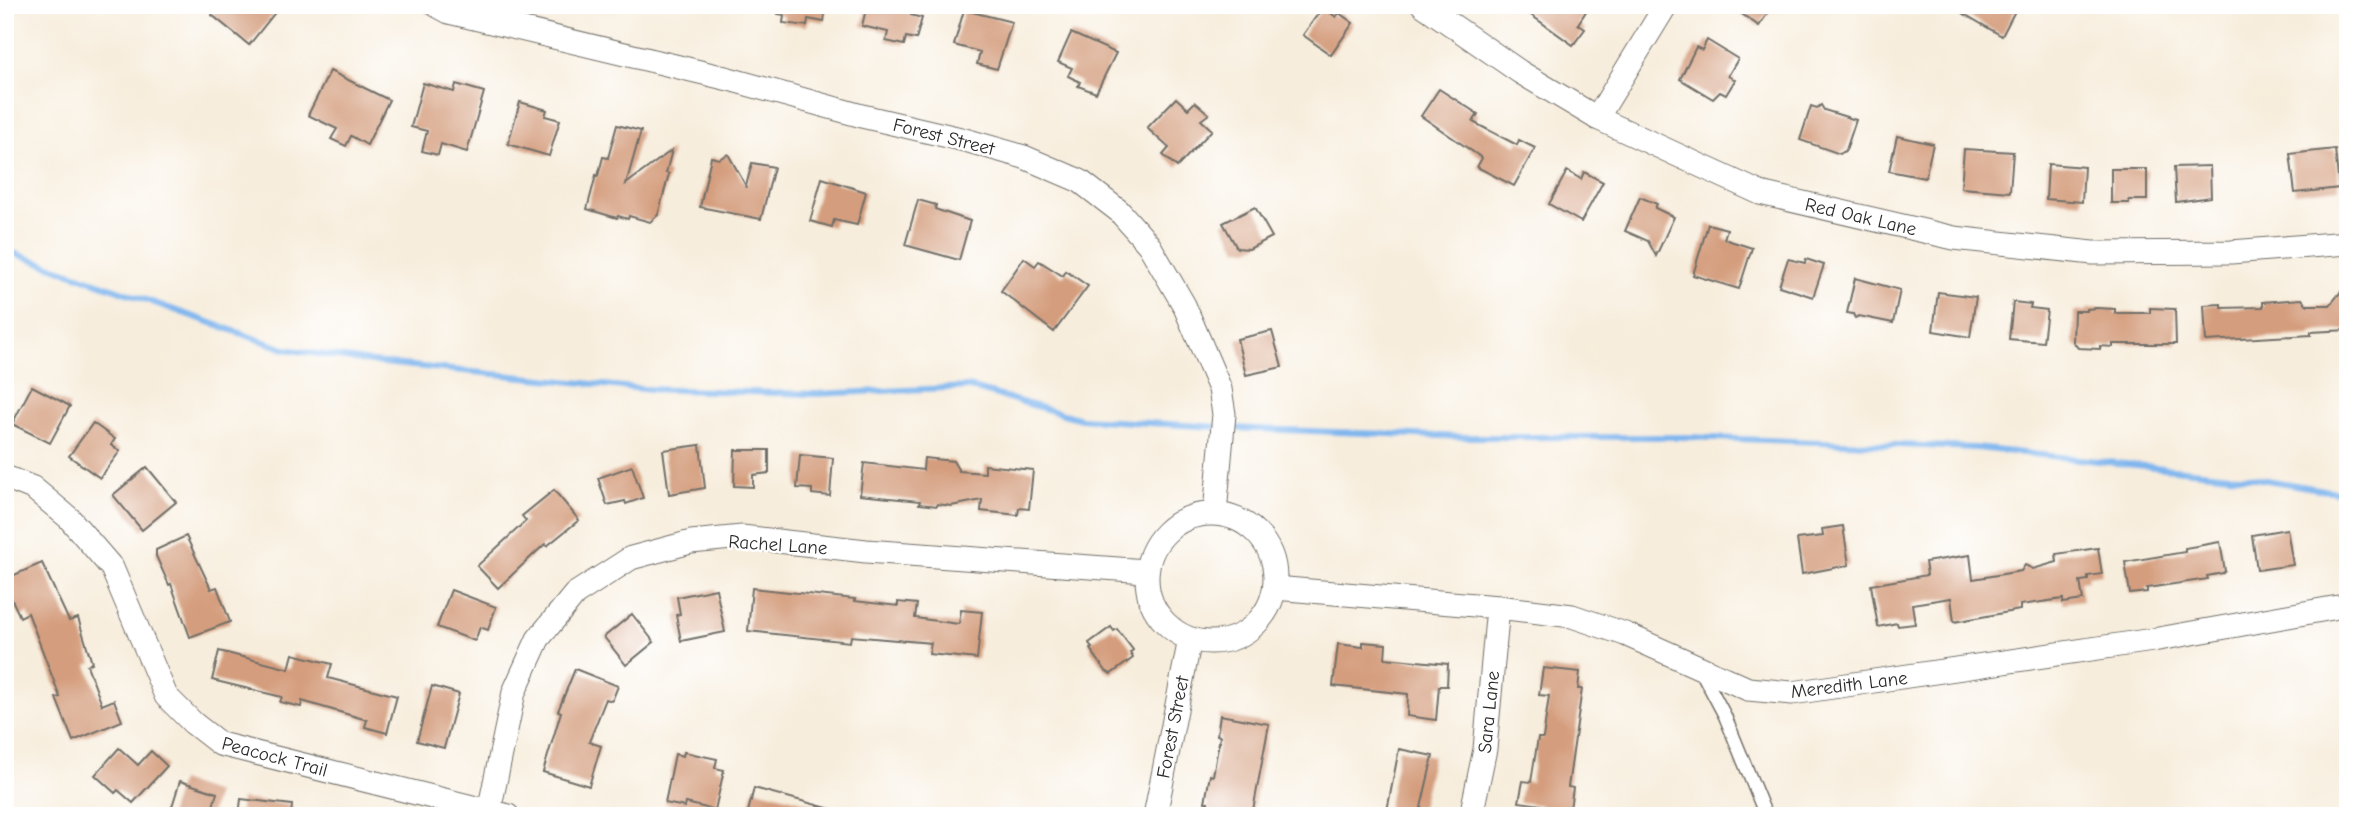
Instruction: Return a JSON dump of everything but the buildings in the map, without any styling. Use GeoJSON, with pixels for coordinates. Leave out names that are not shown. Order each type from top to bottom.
{"type":"FeatureCollection","features":[{"type":"Feature","properties":{"kind":"street","name":"Forest Street"},"geometry":{"type":"LineString","coordinates":[[436,5],[449,12],[729,79],[862,116],[965,140],[1024,157],[1080,181],[1119,211],[1149,245],[1184,305],[1220,389],[1224,414],[1214,513]]}},
{"type":"Feature","properties":{"kind":"street","name":"Red Oak Lane"},"geometry":{"type":"LineString","coordinates":[[1423,5],[1520,72],[1597,118],[1760,193],[1954,238],[2093,253],[2231,252],[2348,243]]}},
{"type":"Feature","properties":{"kind":"street"},"geometry":{"type":"LineString","coordinates":[[1597,118],[1666,5]]}},
{"type":"Feature","properties":{"kind":"street","name":"Peacock Trail"},"geometry":{"type":"LineString","coordinates":[[5,477],[33,488],[69,518],[112,568],[166,696],[193,723],[220,744],[499,813]]}},
{"type":"Feature","properties":{"kind":"street"},"geometry":{"type":"LineString","coordinates":[[1214,513],[1236,518],[1261,538],[1268,547],[1275,567],[1275,589],[1268,609],[1253,627],[1234,638],[1212,642],[1190,639],[1161,620],[1147,589],[1146,571],[1151,552],[1162,536],[1177,523],[1195,515],[1214,513]]}},
{"type":"Feature","properties":{"kind":"street","name":"Rachel Lane"},"geometry":{"type":"LineString","coordinates":[[499,813],[514,692],[538,639],[575,594],[631,558],[691,542],[742,537],[866,551],[1146,571]]}},
{"type":"Feature","properties":{"kind":"street","name":"Meredith Lane"},"geometry":{"type":"LineString","coordinates":[[1275,589],[1498,607],[1572,616],[1625,634],[1748,689],[1792,693],[2153,640],[2348,604]]}},
{"type":"Feature","properties":{"kind":"street","name":"Sara Lane"},"geometry":{"type":"LineString","coordinates":[[1471,816],[1485,750],[1498,607]]}},
{"type":"Feature","properties":{"kind":"street","name":"Forest Street"},"geometry":{"type":"LineString","coordinates":[[1155,816],[1190,639]]}},
{"type":"Feature","properties":{"kind":"lane"},"geometry":{"type":"LineString","coordinates":[[1700,668],[1730,727],[1766,816]]}},
{"type":"Feature","properties":{"kind":"waterway"},"geometry":{"type":"LineString","coordinates":[[5,250],[285,349],[372,362],[644,389],[815,394],[969,387],[1081,419],[1218,427]]}},
{"type":"Feature","properties":{"kind":"waterway"},"geometry":{"type":"LineString","coordinates":[[1229,428],[1467,437],[1687,437],[1976,448],[2249,477],[2348,494]]}}]}
